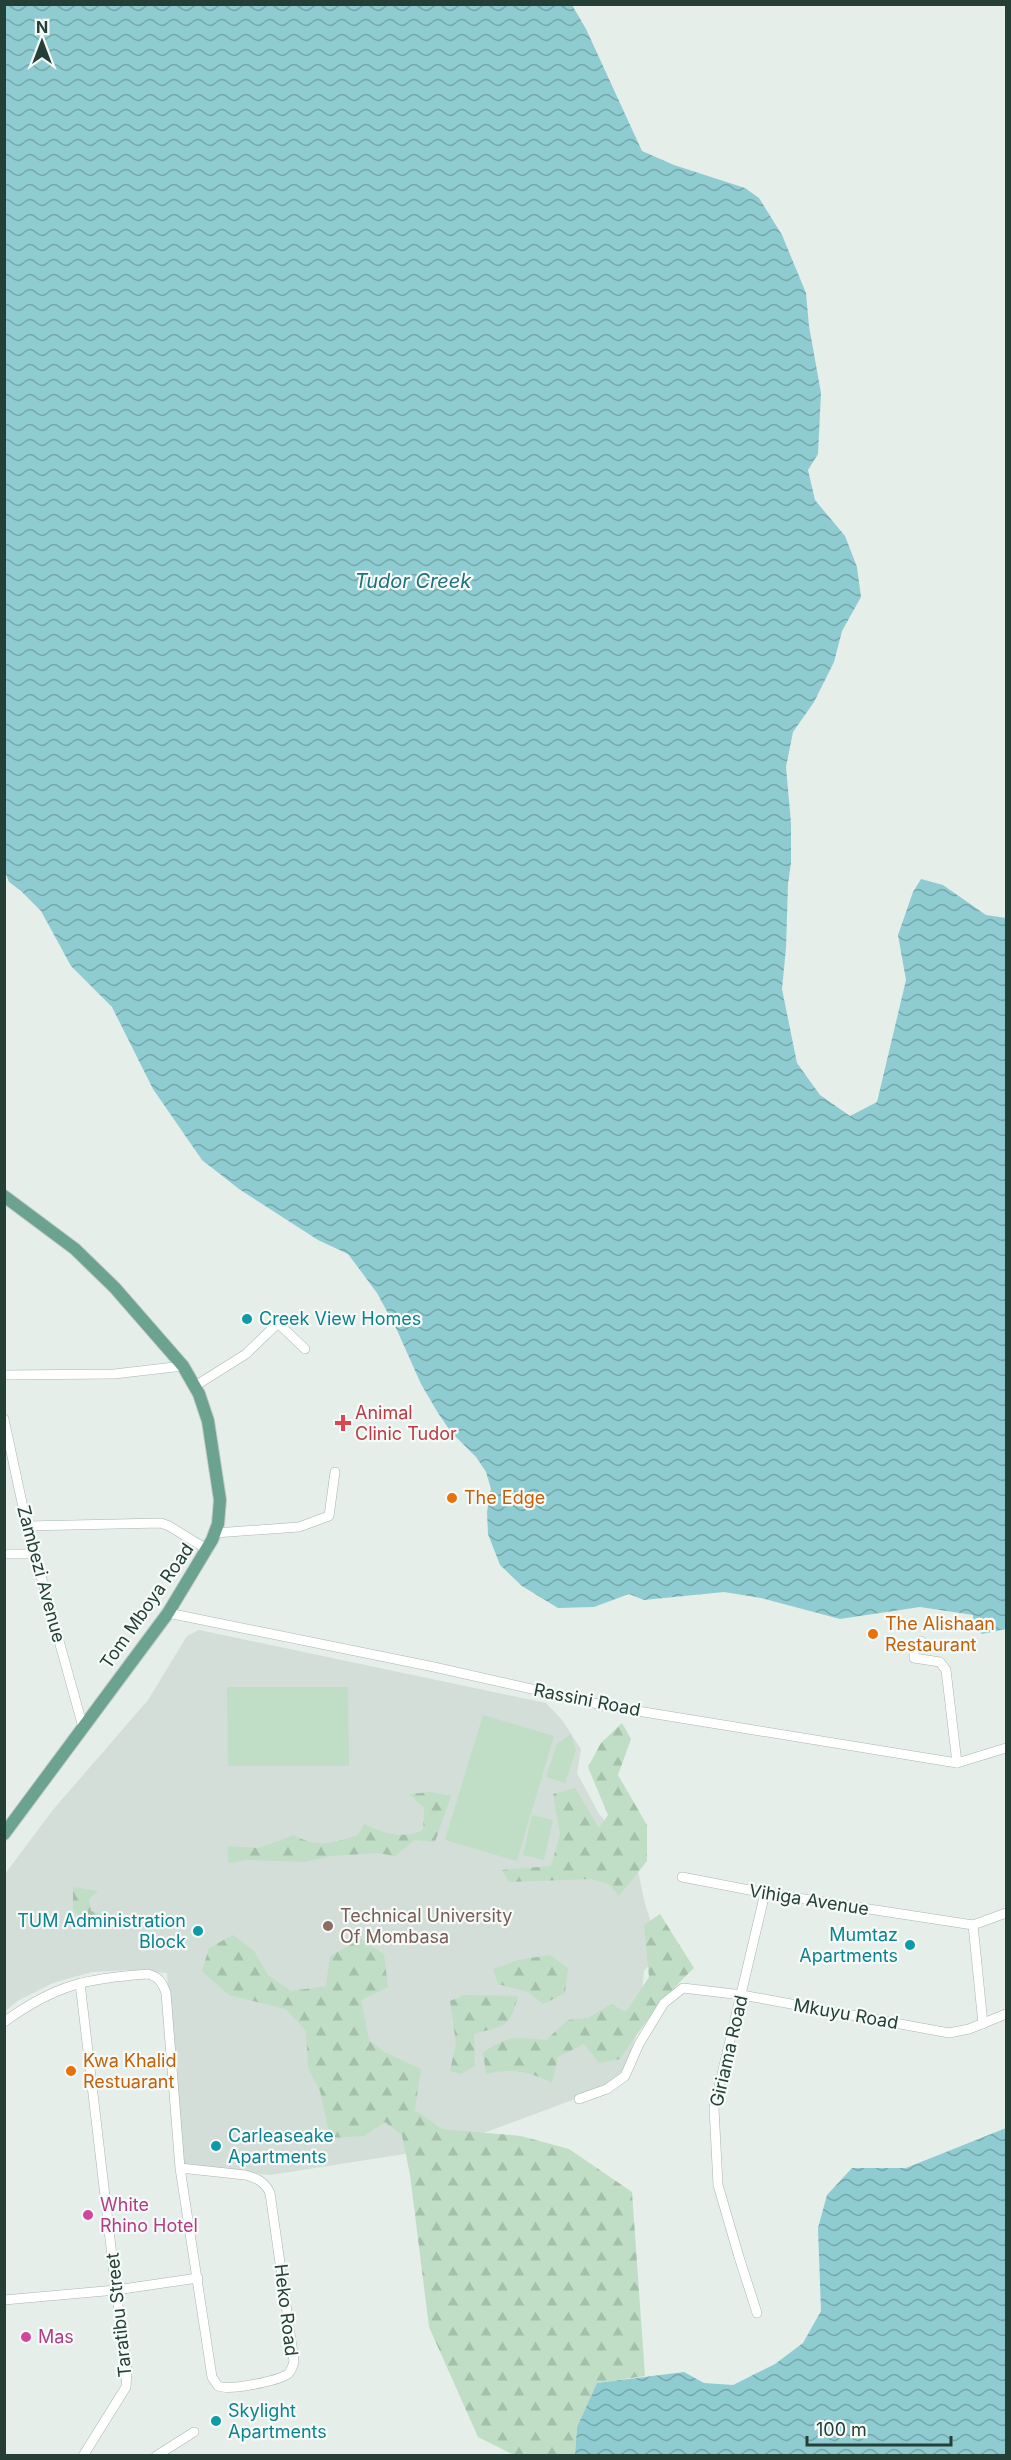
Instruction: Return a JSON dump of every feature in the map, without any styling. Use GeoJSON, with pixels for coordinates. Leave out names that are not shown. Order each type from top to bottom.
{"type":"FeatureCollection","features":[{"type":"Feature","properties":{"kind":"main road","name":"Tom Mboya Road"},"geometry":{"type":"LineString","coordinates":[[4,1196],[10,1206],[38,1219],[75,1249],[115,1288],[183,1366],[195,1386],[208,1421],[219,1500],[215,1533],[208,1550],[168,1613],[4,1834]]}},
{"type":"Feature","properties":{"kind":"street"},"geometry":{"type":"LineString","coordinates":[[195,1386],[246,1354],[278,1323],[304,1349]]}},
{"type":"Feature","properties":{"kind":"street"},"geometry":{"type":"LineString","coordinates":[[4,1375],[114,1374],[183,1366]]}},
{"type":"Feature","properties":{"kind":"street","name":"Zambezi Avenue"},"geometry":{"type":"LineString","coordinates":[[4,1419],[27,1527],[83,1727]]}},
{"type":"Feature","properties":{"kind":"street"},"geometry":{"type":"LineString","coordinates":[[215,1533],[299,1527],[329,1516],[335,1472]]}},
{"type":"Feature","properties":{"kind":"street"},"geometry":{"type":"LineString","coordinates":[[27,1527],[161,1523],[208,1550]]}},
{"type":"Feature","properties":{"kind":"street"},"geometry":{"type":"LineString","coordinates":[[4,1554],[35,1554]]}},
{"type":"Feature","properties":{"kind":"street","name":"Rassini Road"},"geometry":{"type":"LineString","coordinates":[[168,1613],[434,1667],[607,1706],[957,1763],[1006,1748]]}},
{"type":"Feature","properties":{"kind":"street"},"geometry":{"type":"LineString","coordinates":[[921,1641],[914,1650],[914,1658],[940,1662],[946,1670],[957,1763]]}},
{"type":"Feature","properties":{"kind":"street","name":"Vihiga Avenue"},"geometry":{"type":"LineString","coordinates":[[682,1877],[765,1893],[973,1926]]}},
{"type":"Feature","properties":{"kind":"street","name":"Giriama Road"},"geometry":{"type":"LineString","coordinates":[[758,2313],[718,2185],[714,2108],[765,1893]]}},
{"type":"Feature","properties":{"kind":"street"},"geometry":{"type":"LineString","coordinates":[[982,2024],[973,1926],[1006,1913]]}},
{"type":"Feature","properties":{"kind":"street"},"geometry":{"type":"LineString","coordinates":[[4,2022],[38,1998],[80,1983],[98,1978],[148,1974],[156,1976],[162,1982],[166,1993],[180,2168]]}},
{"type":"Feature","properties":{"kind":"street","name":"Taratibu Street"},"geometry":{"type":"LineString","coordinates":[[80,1983],[116,2290],[128,2370],[127,2383],[82,2456]]}},
{"type":"Feature","properties":{"kind":"street","name":"Mkuyu Road"},"geometry":{"type":"LineString","coordinates":[[579,2099],[606,2089],[625,2076],[639,2044],[664,2003],[683,1988],[742,1995],[949,2033],[982,2024],[1006,2014]]}},
{"type":"Feature","properties":{"kind":"street","name":"Heko Road"},"geometry":{"type":"LineString","coordinates":[[180,2168],[255,2177],[267,2187],[270,2193],[294,2361],[290,2371],[286,2374],[265,2381],[228,2388],[214,2383],[208,2361],[198,2278],[180,2168]]}},
{"type":"Feature","properties":{"kind":"street"},"geometry":{"type":"LineString","coordinates":[[4,2300],[116,2290],[198,2278]]}},
{"type":"Feature","properties":{"kind":"street"},"geometry":{"type":"LineString","coordinates":[[156,2456],[194,2432]]}},
{"type":"Feature","properties":{"kind":"shaded area","name":"Technical University Of Mombasa"},"geometry":{"type":"Polygon","coordinates":[[[199,1630],[546,1703],[562,1720],[581,1749],[577,1773],[599,1814],[635,1856],[644,1900],[660,1952],[644,1971],[639,2027],[622,2077],[586,2095],[443,2148],[270,2175],[181,2166],[167,1973],[129,1970],[92,1972],[53,1983],[19,2000],[5,2011],[5,1874],[52,1811],[148,1700],[187,1636],[199,1630]]]}},
{"type":"Feature","properties":{"kind":"green space"},"geometry":{"type":"Polygon","coordinates":[[[227,1687],[348,1687],[349,1766],[228,1766],[227,1687]]]}},
{"type":"Feature","properties":{"kind":"green space"},"geometry":{"type":"Polygon","coordinates":[[[483,1715],[554,1736],[517,1861],[445,1840],[483,1715]]]}},
{"type":"Feature","properties":{"kind":"green space"},"geometry":{"type":"Polygon","coordinates":[[[622,1723],[631,1739],[618,1775],[647,1825],[647,1861],[619,1896],[609,1884],[591,1879],[509,1882],[502,1870],[551,1866],[560,1834],[553,1794],[575,1788],[599,1828],[608,1815],[588,1767],[601,1743],[622,1723]]]}},
{"type":"Feature","properties":{"kind":"green space"},"geometry":{"type":"Polygon","coordinates":[[[571,1734],[576,1750],[565,1783],[546,1777],[557,1744],[571,1734]]]}},
{"type":"Feature","properties":{"kind":"green space"},"geometry":{"type":"Polygon","coordinates":[[[431,1792],[451,1796],[435,1842],[415,1840],[395,1856],[378,1853],[331,1856],[304,1862],[246,1860],[228,1863],[228,1846],[259,1848],[294,1835],[311,1842],[332,1842],[358,1835],[364,1824],[393,1834],[415,1833],[423,1830],[424,1808],[409,1794],[431,1792]]]}},
{"type":"Feature","properties":{"kind":"green space"},"geometry":{"type":"Polygon","coordinates":[[[532,1815],[553,1820],[544,1860],[523,1855],[532,1815]]]}},
{"type":"Feature","properties":{"kind":"green space"},"geometry":{"type":"Polygon","coordinates":[[[73,1887],[98,1891],[89,1899],[91,1911],[112,1916],[159,1918],[167,1928],[87,1928],[73,1909],[73,1887]]]}},
{"type":"Feature","properties":{"kind":"green space"},"geometry":{"type":"Polygon","coordinates":[[[660,1914],[694,1968],[654,2011],[620,2059],[599,2063],[584,2044],[558,2057],[552,2083],[520,2072],[504,2071],[486,2074],[483,2053],[499,2043],[520,2038],[546,2040],[568,2020],[588,2018],[611,2004],[626,2012],[649,1977],[644,1925],[660,1914]]]}},
{"type":"Feature","properties":{"kind":"green space"},"geometry":{"type":"Polygon","coordinates":[[[233,1935],[254,1951],[268,1975],[291,1991],[326,1986],[330,1956],[361,1939],[384,1954],[388,1987],[361,2000],[369,2040],[384,2052],[421,2069],[415,2110],[442,2129],[521,2136],[569,2149],[632,2192],[645,2376],[597,2383],[577,2427],[575,2455],[514,2455],[478,2437],[429,2327],[410,2175],[402,2135],[385,2122],[364,2136],[330,2138],[320,2091],[308,2068],[306,2031],[286,2009],[229,1995],[202,1971],[209,1948],[233,1935]]]}},
{"type":"Feature","properties":{"kind":"green space"},"geometry":{"type":"Polygon","coordinates":[[[550,1955],[568,1968],[565,1993],[543,2004],[528,1992],[498,1984],[493,1969],[518,1960],[550,1955]]]}},
{"type":"Feature","properties":{"kind":"green space"},"geometry":{"type":"Polygon","coordinates":[[[464,1995],[518,1996],[512,2015],[504,2024],[474,2034],[475,2066],[461,2074],[450,2071],[456,2043],[450,2001],[464,1995]]]}},
{"type":"Feature","properties":{"kind":"water","name":"Tudor Creek"},"geometry":{"type":"Polygon","coordinates":[[[4,5],[572,5],[586,29],[642,151],[674,165],[745,188],[759,198],[782,235],[806,293],[809,326],[821,393],[818,454],[808,470],[815,500],[845,536],[857,567],[861,597],[842,631],[834,662],[814,702],[793,732],[786,767],[791,823],[791,863],[782,989],[797,1063],[820,1095],[850,1116],[877,1102],[906,980],[898,935],[913,892],[921,879],[943,885],[986,915],[1006,918],[1006,1629],[982,1634],[974,1626],[973,1615],[920,1607],[840,1619],[761,1598],[724,1592],[644,1600],[629,1594],[594,1607],[558,1608],[522,1586],[500,1565],[488,1534],[487,1512],[491,1489],[486,1472],[476,1457],[451,1432],[438,1413],[421,1384],[397,1330],[377,1293],[348,1254],[318,1240],[239,1189],[202,1160],[153,1089],[112,1007],[71,966],[41,911],[9,882],[4,869],[4,5]]]}},
{"type":"Feature","properties":{"kind":"water"},"geometry":{"type":"Polygon","coordinates":[[[1006,2128],[1006,2455],[575,2455],[577,2427],[597,2383],[684,2372],[704,2383],[733,2385],[775,2364],[803,2343],[821,2311],[818,2228],[827,2195],[852,2168],[906,2168],[1006,2128]]]}},
{"type":"Feature","properties":{"kind":"place","name":"Creek View Homes"},"geometry":{"type":"Point","coordinates":[247,1319]}},
{"type":"Feature","properties":{"kind":"place","name":"Animal Clinic Tudor"},"geometry":{"type":"Point","coordinates":[343,1423]}},
{"type":"Feature","properties":{"kind":"place","name":"The Edge"},"geometry":{"type":"Point","coordinates":[452,1498]}},
{"type":"Feature","properties":{"kind":"place","name":"The Alishaan Restaurant"},"geometry":{"type":"Point","coordinates":[873,1634]}},
{"type":"Feature","properties":{"kind":"place","name":"Technical University Of Mombasa"},"geometry":{"type":"Point","coordinates":[328,1926]}},
{"type":"Feature","properties":{"kind":"place","name":"TUM Administration Block"},"geometry":{"type":"Point","coordinates":[198,1931]}},
{"type":"Feature","properties":{"kind":"place","name":"Mumtaz Apartments"},"geometry":{"type":"Point","coordinates":[910,1945]}},
{"type":"Feature","properties":{"kind":"place","name":"Kwa Khalid Restuarant"},"geometry":{"type":"Point","coordinates":[71,2071]}},
{"type":"Feature","properties":{"kind":"place","name":"Carleaseake Apartments"},"geometry":{"type":"Point","coordinates":[216,2146]}},
{"type":"Feature","properties":{"kind":"place","name":"White Rhino Hotel"},"geometry":{"type":"Point","coordinates":[88,2215]}},
{"type":"Feature","properties":{"kind":"place","name":"Mas"},"geometry":{"type":"Point","coordinates":[26,2337]}},
{"type":"Feature","properties":{"kind":"place","name":"Skylight Apartments"},"geometry":{"type":"Point","coordinates":[216,2421]}}]}
